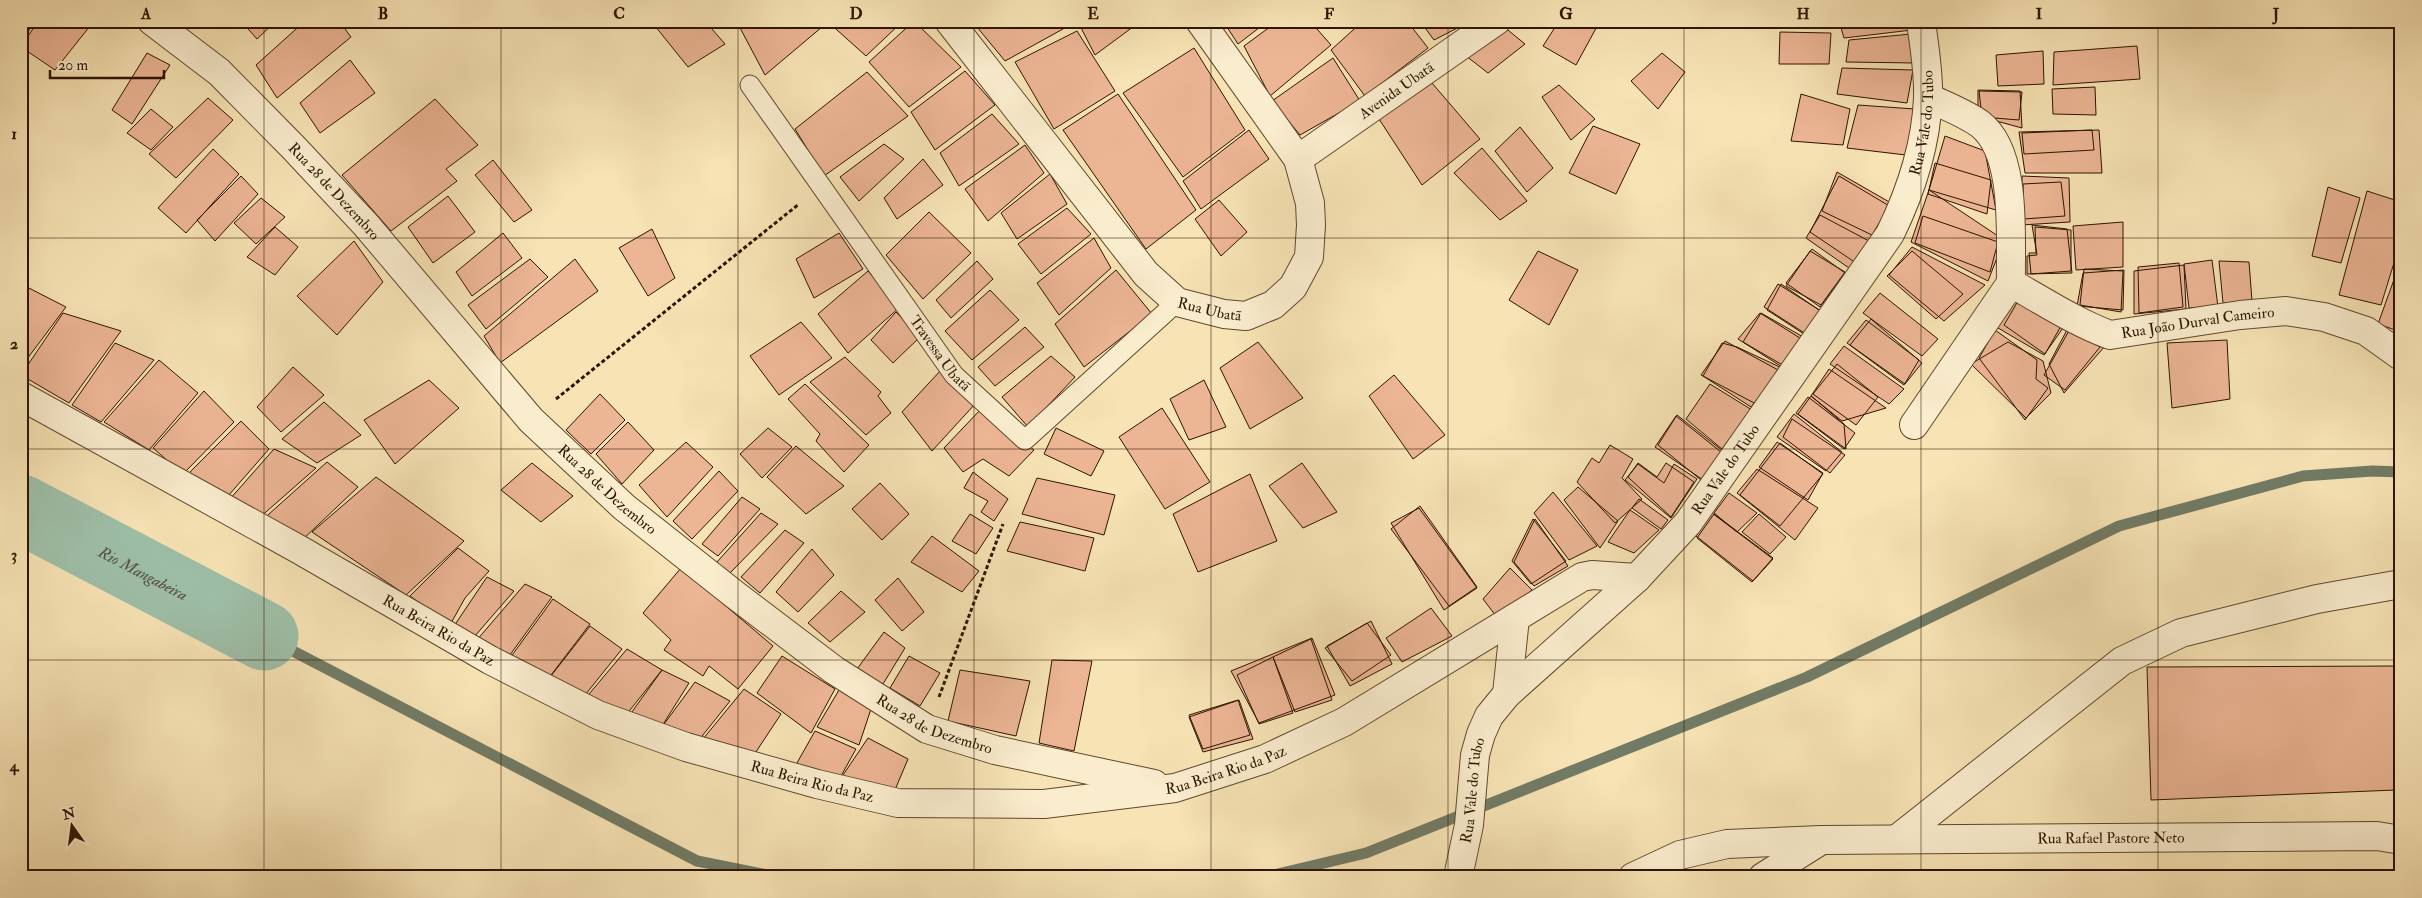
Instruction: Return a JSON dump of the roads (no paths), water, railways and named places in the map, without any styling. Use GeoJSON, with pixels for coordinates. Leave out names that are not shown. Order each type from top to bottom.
{"type":"FeatureCollection","features":[{"type":"Feature","properties":{"kind":"street","name":"Rua 28 de Dezembro"},"geometry":{"type":"LineString","coordinates":[[152,21],[219,72],[294,148],[366,225],[530,420],[624,507],[834,670],[927,728],[995,750],[1175,788]]}},
{"type":"Feature","properties":{"kind":"street","name":"Rua Ubatã"},"geometry":{"type":"LineString","coordinates":[[949,21],[1146,274],[1177,302],[1224,314],[1246,316],[1273,305],[1293,287],[1309,257],[1310,204],[1298,159],[1200,21]]}},
{"type":"Feature","properties":{"kind":"street","name":"Avenida Ubatã"},"geometry":{"type":"LineString","coordinates":[[1298,159],[1496,21]]}},
{"type":"Feature","properties":{"kind":"street","name":"Rua Vale do Tubo"},"geometry":{"type":"LineString","coordinates":[[1458,877],[1469,825],[1475,756],[1490,716],[1507,694],[1637,578],[1688,523],[1890,234],[1899,216],[1923,146],[1928,97],[1921,21]]}},
{"type":"Feature","properties":{"kind":"street"},"geometry":{"type":"LineString","coordinates":[[1914,425],[2011,283],[2010,199],[2006,171],[1998,148],[1981,125],[1928,97]]}},
{"type":"Feature","properties":{"kind":"street","name":"Rua João Durval Cameiro"},"geometry":{"type":"LineString","coordinates":[[2011,283],[2091,328],[2110,335],[2240,315],[2286,311],[2324,316],[2366,331],[2401,356]]}},
{"type":"Feature","properties":{"kind":"street","name":"Rua Beira Rio da Paz"},"geometry":{"type":"LineString","coordinates":[[21,396],[300,550],[490,660],[621,725],[686,747],[789,776],[898,803],[1044,804],[1175,788],[1265,759],[1344,722],[1582,577],[1592,575],[1637,578]]}},
{"type":"Feature","properties":{"kind":"street"},"geometry":{"type":"LineString","coordinates":[[1897,839],[2122,661],[2181,633],[2317,599],[2401,584]]}},
{"type":"Feature","properties":{"kind":"street"},"geometry":{"type":"LineString","coordinates":[[1507,694],[1515,618]]}},
{"type":"Feature","properties":{"kind":"street","name":"Rua Rafael Pastore Neto"},"geometry":{"type":"LineString","coordinates":[[1633,877],[1680,855],[1727,844],[1897,839],[2377,836],[2401,840]]}},
{"type":"Feature","properties":{"kind":"street"},"geometry":{"type":"LineString","coordinates":[[1763,877],[1821,840]]}},
{"type":"Feature","properties":{"kind":"lane","name":"Travessa Ubatã"},"geometry":{"type":"LineString","coordinates":[[750,85],[954,375],[1025,440],[1177,302]]}},
{"type":"Feature","properties":{"kind":"waterway"},"geometry":{"type":"LineString","coordinates":[[1265,877],[1366,853],[1807,677],[2119,526],[2303,476],[2372,471],[2401,472]]}},
{"type":"Feature","properties":{"kind":"waterway","name":"Rio Mangabeira"},"geometry":{"type":"LineString","coordinates":[[21,509],[264,636]]}},
{"type":"Feature","properties":{"kind":"waterway"},"geometry":{"type":"LineString","coordinates":[[264,636],[697,861],[778,877]]}}]}
